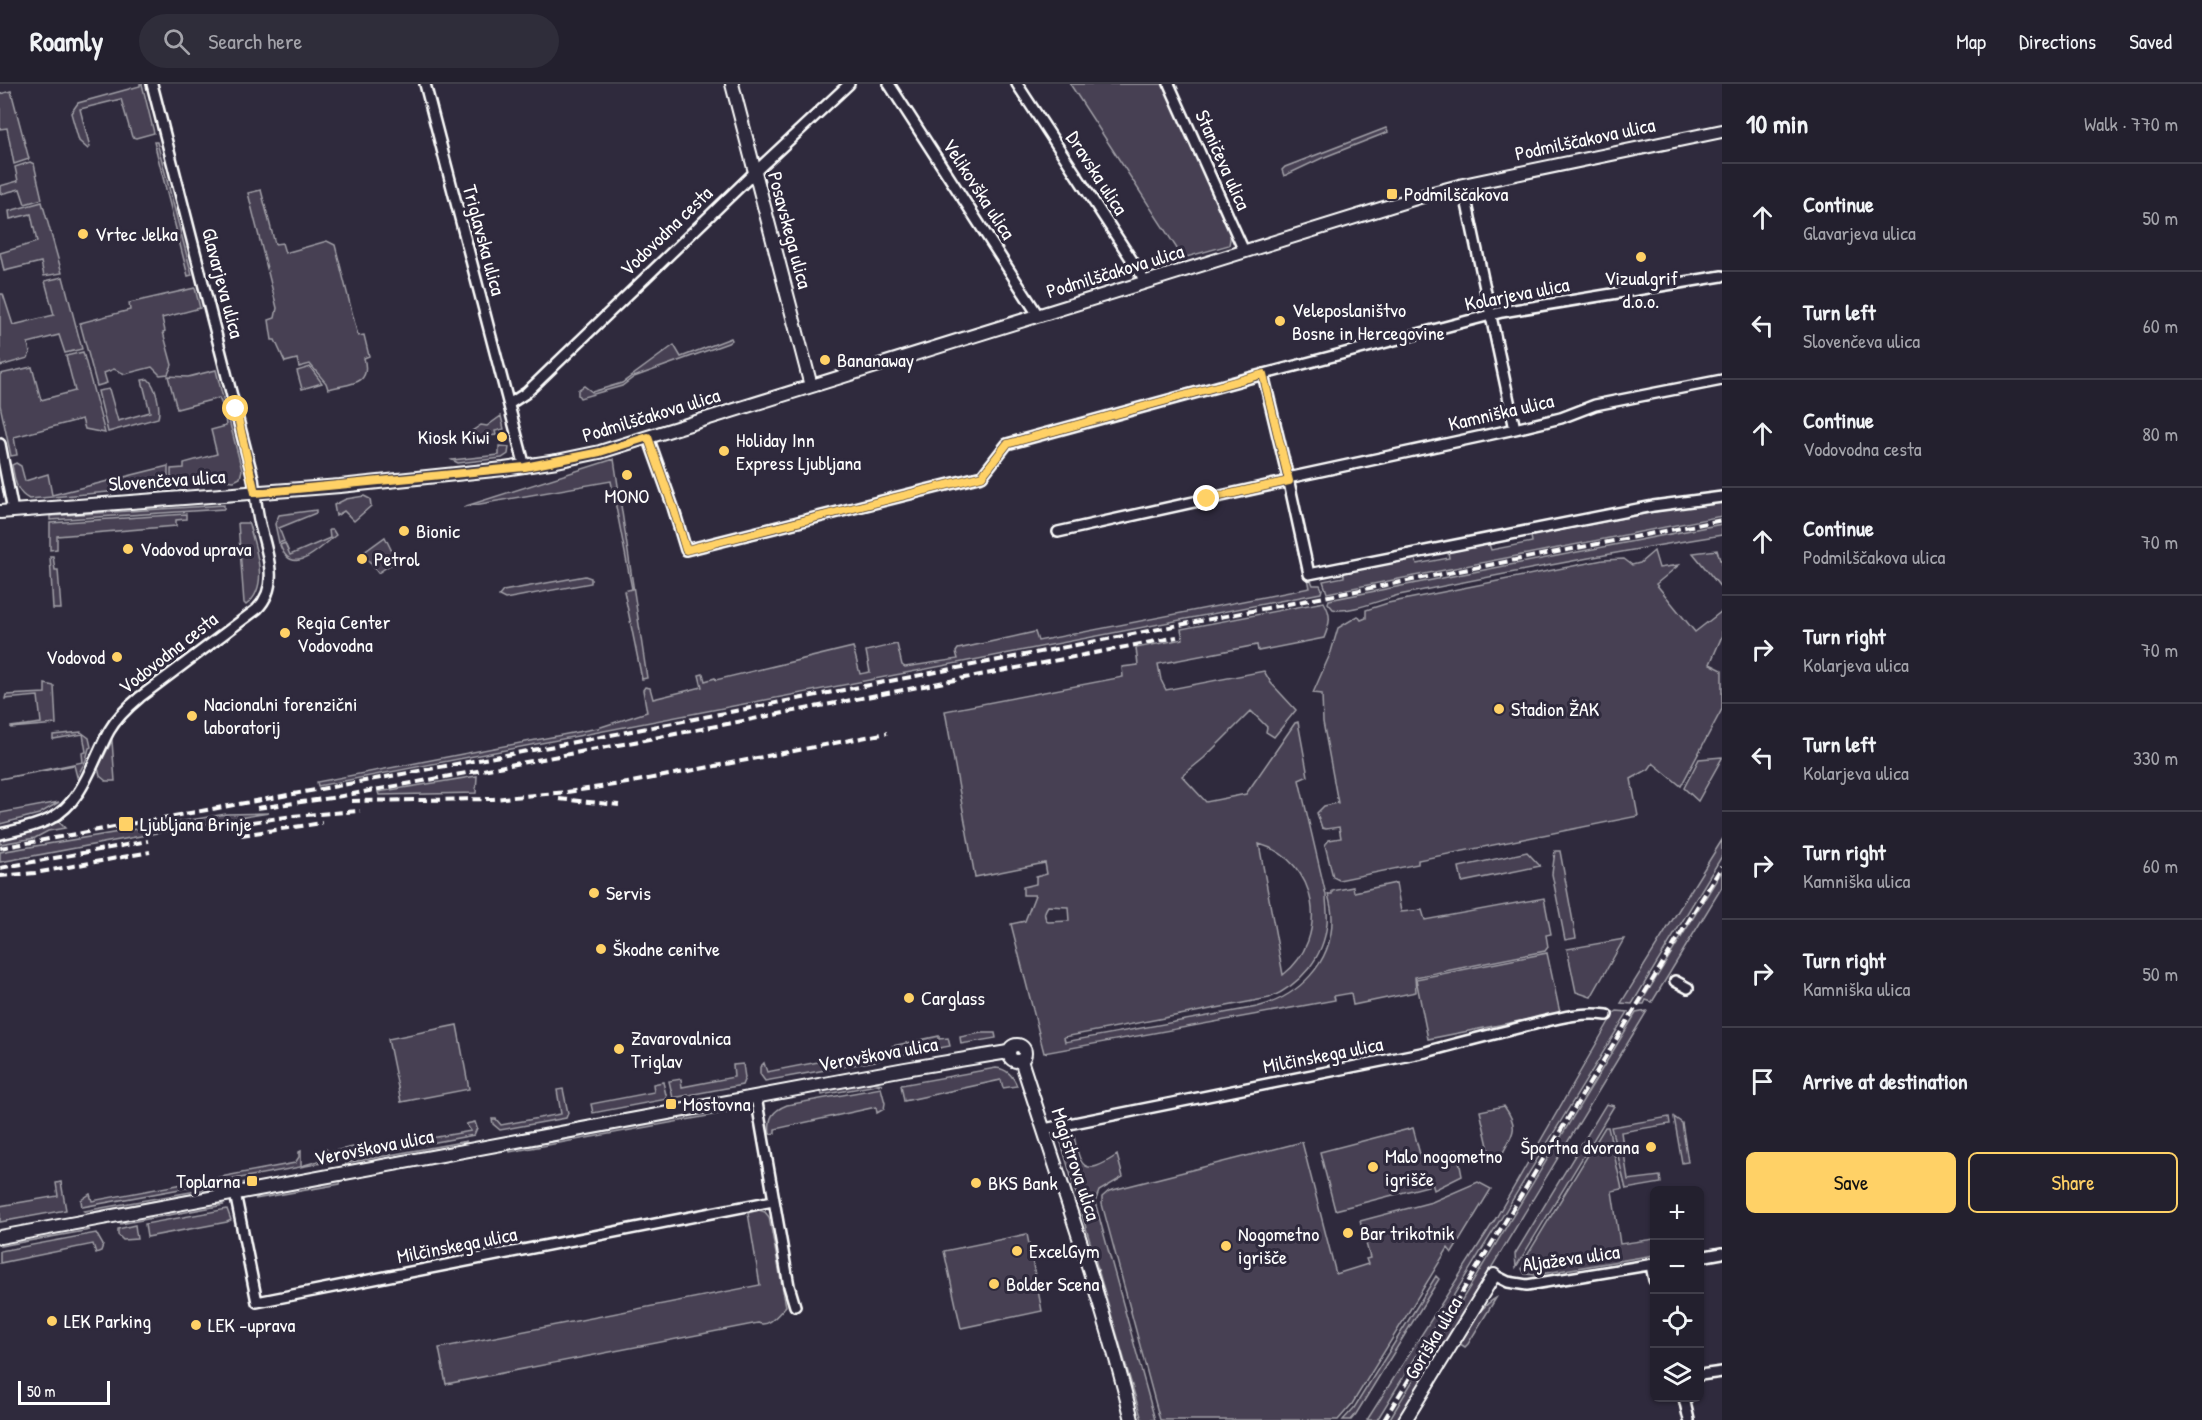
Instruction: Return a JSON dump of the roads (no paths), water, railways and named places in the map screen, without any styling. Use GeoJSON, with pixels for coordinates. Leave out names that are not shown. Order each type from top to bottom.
{"type":"FeatureCollection","features":[{"type":"Feature","properties":{"kind":"street","name":"Glavarjeva ulica"},"geometry":{"type":"LineString","coordinates":[[152,84],[212,314],[255,493]]}},
{"type":"Feature","properties":{"kind":"street","name":"Triglavska ulica"},"geometry":{"type":"LineString","coordinates":[[426,84],[525,467]]}},
{"type":"Feature","properties":{"kind":"street","name":"Posavskega ulica"},"geometry":{"type":"LineString","coordinates":[[732,84],[811,386]]}},
{"type":"Feature","properties":{"kind":"street","name":"Vodovodna cesta"},"geometry":{"type":"LineString","coordinates":[[509,404],[526,393],[849,84]]}},
{"type":"Feature","properties":{"kind":"street","name":"Velikovška ulica"},"geometry":{"type":"LineString","coordinates":[[889,84],[1038,315]]}},
{"type":"Feature","properties":{"kind":"street","name":"Dravska ulica"},"geometry":{"type":"LineString","coordinates":[[1017,84],[1144,282]]}},
{"type":"Feature","properties":{"kind":"street","name":"Staničeva ulica"},"geometry":{"type":"LineString","coordinates":[[1169,84],[1244,251]]}},
{"type":"Feature","properties":{"kind":"street","name":"Podmilščakova ulica"},"geometry":{"type":"LineString","coordinates":[[525,467],[600,452],[1463,185],[1722,131]]}},
{"type":"Feature","properties":{"kind":"street"},"geometry":{"type":"LineString","coordinates":[[1463,185],[1515,429]]}},
{"type":"Feature","properties":{"kind":"street","name":"Kolarjeva ulica"},"geometry":{"type":"LineString","coordinates":[[648,437],[686,550],[982,476],[1007,444],[1263,374],[1491,315],[1722,276]]}},
{"type":"Feature","properties":{"kind":"street"},"geometry":{"type":"LineString","coordinates":[[1263,374],[1309,574],[1653,506],[1722,497]]}},
{"type":"Feature","properties":{"kind":"street","name":"Kamniška ulica"},"geometry":{"type":"LineString","coordinates":[[1058,532],[1515,429],[1561,418],[1595,405],[1722,380]]}},
{"type":"Feature","properties":{"kind":"street"},"geometry":{"type":"LineString","coordinates":[[0,444],[6,512]]}},
{"type":"Feature","properties":{"kind":"street","name":"Slovenčeva ulica"},"geometry":{"type":"LineString","coordinates":[[6,512],[372,483],[525,467]]}},
{"type":"Feature","properties":{"kind":"street","name":"Vodovodna cesta"},"geometry":{"type":"LineString","coordinates":[[0,834],[32,826],[58,814],[81,788],[110,729],[123,712],[261,605],[268,591],[270,572],[255,493]]}},
{"type":"Feature","properties":{"kind":"street"},"geometry":{"type":"LineString","coordinates":[[1675,981],[1688,988]]}},
{"type":"Feature","properties":{"kind":"street","name":"Milčinskega ulica"},"geometry":{"type":"LineString","coordinates":[[1044,1129],[1426,1052],[1574,1015],[1593,1013],[1607,1015]]}},
{"type":"Feature","properties":{"kind":"street","name":"Magistrova ulica"},"geometry":{"type":"LineString","coordinates":[[1008,1052],[1013,1045],[1021,1046],[1024,1053],[1021,1060],[1105,1321],[1132,1420]]}},
{"type":"Feature","properties":{"kind":"street","name":"Verovškova ulica"},"geometry":{"type":"LineString","coordinates":[[0,1237],[1008,1052]]}},
{"type":"Feature","properties":{"kind":"street"},"geometry":{"type":"LineString","coordinates":[[756,1097],[773,1201],[795,1306]]}},
{"type":"Feature","properties":{"kind":"street","name":"Milčinskega ulica"},"geometry":{"type":"LineString","coordinates":[[235,1193],[257,1302],[773,1201]]}},
{"type":"Feature","properties":{"kind":"street"},"geometry":{"type":"LineString","coordinates":[[1704,1256],[1722,1253]]}},
{"type":"Feature","properties":{"kind":"street","name":"Aljaževa ulica"},"geometry":{"type":"LineString","coordinates":[[1494,1275],[1508,1282],[1527,1285],[1650,1265]]}},
{"type":"Feature","properties":{"kind":"street","name":"Goriška ulica"},"geometry":{"type":"LineString","coordinates":[[1405,1420],[1494,1275]]}},
{"type":"Feature","properties":{"kind":"street"},"geometry":{"type":"LineString","coordinates":[[1704,1374],[1722,1372]]}},
{"type":"Feature","properties":{"kind":"street"},"geometry":{"type":"LineString","coordinates":[[1685,1402],[1689,1420]]}},
{"type":"Feature","properties":{"kind":"railway"},"geometry":{"type":"LineString","coordinates":[[0,848],[549,747],[1722,520]]}},
{"type":"Feature","properties":{"kind":"railway"},"geometry":{"type":"LineString","coordinates":[[257,808],[331,798],[634,742],[1177,637]]}},
{"type":"Feature","properties":{"kind":"railway"},"geometry":{"type":"LineString","coordinates":[[351,801],[493,799],[567,792],[627,783],[887,733]]}},
{"type":"Feature","properties":{"kind":"railway"},"geometry":{"type":"LineString","coordinates":[[559,799],[619,805]]}},
{"type":"Feature","properties":{"kind":"railway"},"geometry":{"type":"LineString","coordinates":[[239,824],[292,816],[360,811]]}},
{"type":"Feature","properties":{"kind":"railway"},"geometry":{"type":"LineString","coordinates":[[241,835],[322,823]]}},
{"type":"Feature","properties":{"kind":"railway"},"geometry":{"type":"LineString","coordinates":[[0,868],[148,841]]}},
{"type":"Feature","properties":{"kind":"railway"},"geometry":{"type":"LineString","coordinates":[[0,876],[35,873],[150,852]]}},
{"type":"Feature","properties":{"kind":"railway"},"geometry":{"type":"LineString","coordinates":[[1384,1420],[1722,866]]}},
{"type":"Feature","properties":{"kind":"place","name":"Podmilščakova"},"geometry":{"type":"Point","coordinates":[1392,194]}},
{"type":"Feature","properties":{"kind":"place","name":"Vrtec Jelka"},"geometry":{"type":"Point","coordinates":[83,234]}},
{"type":"Feature","properties":{"kind":"place","name":"Vizualgrif d.o.o."},"geometry":{"type":"Point","coordinates":[1641,257]}},
{"type":"Feature","properties":{"kind":"place","name":"Veleposlaništvo Bosne in Hercegovine"},"geometry":{"type":"Point","coordinates":[1280,321]}},
{"type":"Feature","properties":{"kind":"place","name":"Bananaway"},"geometry":{"type":"Point","coordinates":[825,360]}},
{"type":"Feature","properties":{"kind":"place","name":"Kiosk Kiwi"},"geometry":{"type":"Point","coordinates":[502,437]}},
{"type":"Feature","properties":{"kind":"place","name":"Holiday Inn Express Ljubljana"},"geometry":{"type":"Point","coordinates":[724,451]}},
{"type":"Feature","properties":{"kind":"place","name":"MONO"},"geometry":{"type":"Point","coordinates":[627,475]}},
{"type":"Feature","properties":{"kind":"place","name":"Bionic"},"geometry":{"type":"Point","coordinates":[404,531]}},
{"type":"Feature","properties":{"kind":"place","name":"Vodovod uprava"},"geometry":{"type":"Point","coordinates":[128,549]}},
{"type":"Feature","properties":{"kind":"place","name":"Petrol"},"geometry":{"type":"Point","coordinates":[362,559]}},
{"type":"Feature","properties":{"kind":"place","name":"Regia Center Vodovodna"},"geometry":{"type":"Point","coordinates":[285,633]}},
{"type":"Feature","properties":{"kind":"place","name":"Vodovod"},"geometry":{"type":"Point","coordinates":[117,657]}},
{"type":"Feature","properties":{"kind":"place","name":"Stadion ŽAK"},"geometry":{"type":"Point","coordinates":[1499,709]}},
{"type":"Feature","properties":{"kind":"place","name":"Nacionalni forenzični laboratorij"},"geometry":{"type":"Point","coordinates":[192,716]}},
{"type":"Feature","properties":{"kind":"place","name":"Ljubljana Brinje"},"geometry":{"type":"Point","coordinates":[126,824]}},
{"type":"Feature","properties":{"kind":"place","name":"Servis"},"geometry":{"type":"Point","coordinates":[594,893]}},
{"type":"Feature","properties":{"kind":"place","name":"Škodne cenitve"},"geometry":{"type":"Point","coordinates":[601,949]}},
{"type":"Feature","properties":{"kind":"place","name":"Carglass"},"geometry":{"type":"Point","coordinates":[909,998]}},
{"type":"Feature","properties":{"kind":"place","name":"Zavarovalnica Triglav"},"geometry":{"type":"Point","coordinates":[619,1049]}},
{"type":"Feature","properties":{"kind":"place","name":"Mostovna"},"geometry":{"type":"Point","coordinates":[671,1104]}},
{"type":"Feature","properties":{"kind":"place","name":"Športna dvorana"},"geometry":{"type":"Point","coordinates":[1651,1147]}},
{"type":"Feature","properties":{"kind":"place","name":"Malo nogometno igrišče"},"geometry":{"type":"Point","coordinates":[1373,1167]}},
{"type":"Feature","properties":{"kind":"place","name":"Toplarna"},"geometry":{"type":"Point","coordinates":[252,1181]}},
{"type":"Feature","properties":{"kind":"place","name":"BKS Bank"},"geometry":{"type":"Point","coordinates":[976,1183]}},
{"type":"Feature","properties":{"kind":"place","name":"Bar trikotnik"},"geometry":{"type":"Point","coordinates":[1348,1233]}},
{"type":"Feature","properties":{"kind":"place","name":"Nogometno igrišče"},"geometry":{"type":"Point","coordinates":[1226,1246]}},
{"type":"Feature","properties":{"kind":"place","name":"ExcelGym"},"geometry":{"type":"Point","coordinates":[1017,1251]}},
{"type":"Feature","properties":{"kind":"place","name":"Bolder Scena"},"geometry":{"type":"Point","coordinates":[994,1284]}},
{"type":"Feature","properties":{"kind":"place","name":"LEK Parking"},"geometry":{"type":"Point","coordinates":[52,1321]}},
{"type":"Feature","properties":{"kind":"place","name":"LEK -uprava"},"geometry":{"type":"Point","coordinates":[196,1325]}}]}
